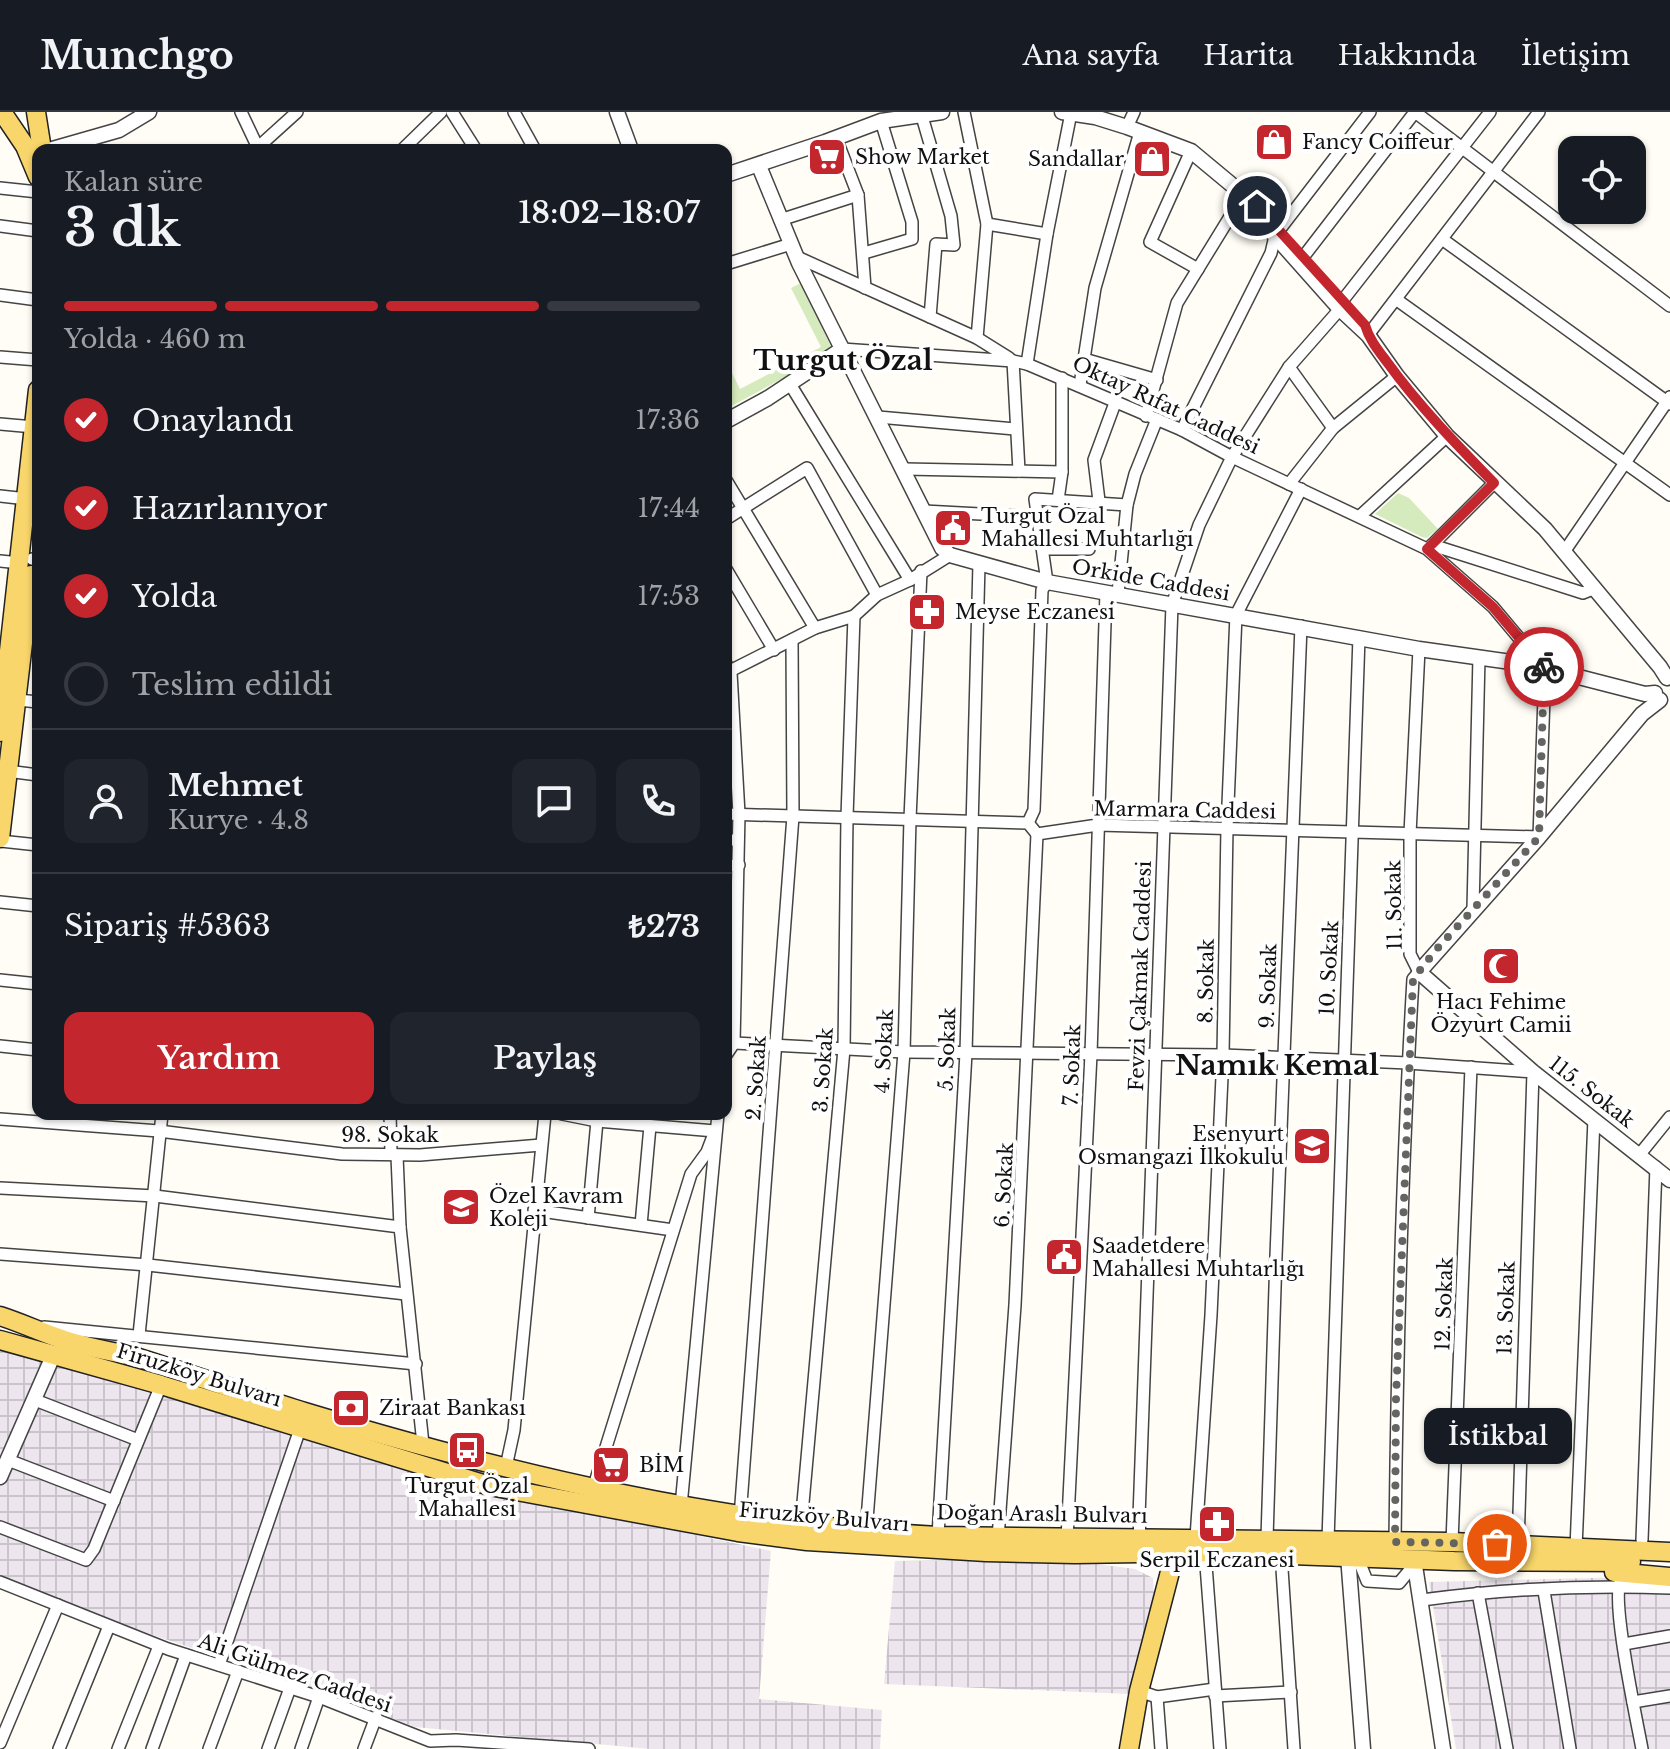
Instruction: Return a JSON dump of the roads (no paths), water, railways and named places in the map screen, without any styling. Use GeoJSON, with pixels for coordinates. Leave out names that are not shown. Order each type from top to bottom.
{"type":"FeatureCollection","features":[{"type":"Feature","properties":{"kind":"main road"},"geometry":{"type":"LineString","coordinates":[[2,112],[32,154]]}},
{"type":"Feature","properties":{"kind":"main road"},"geometry":{"type":"LineString","coordinates":[[17,112],[32,145]]}},
{"type":"Feature","properties":{"kind":"main road"},"geometry":{"type":"LineString","coordinates":[[36,112],[38,144]]}},
{"type":"Feature","properties":{"kind":"main road"},"geometry":{"type":"LineString","coordinates":[[0,130],[32,155]]}},
{"type":"Feature","properties":{"kind":"main road"},"geometry":{"type":"LineString","coordinates":[[0,732],[30,561],[32,522]]}},
{"type":"Feature","properties":{"kind":"main road"},"geometry":{"type":"LineString","coordinates":[[0,840],[7,771],[7,699]]}},
{"type":"Feature","properties":{"kind":"main road","name":"Firuzköy Bulvarı"},"geometry":{"type":"LineString","coordinates":[[0,1316],[72,1343],[135,1357],[306,1412],[423,1444]]}},
{"type":"Feature","properties":{"kind":"main road"},"geometry":{"type":"LineString","coordinates":[[35,1328],[53,1356]]}},
{"type":"Feature","properties":{"kind":"main road","name":"Firuzköy Bulvarı"},"geometry":{"type":"LineString","coordinates":[[0,1340],[161,1385],[426,1467],[517,1491],[678,1523],[807,1541],[986,1552],[1134,1546]]}},
{"type":"Feature","properties":{"kind":"main road","name":"Doğan Araslı Bulvarı"},"geometry":{"type":"LineString","coordinates":[[423,1444],[485,1461],[507,1459],[593,1489],[740,1517],[866,1532],[1067,1539],[1134,1546],[1197,1547],[1267,1538],[1518,1545],[1577,1555],[1670,1552]]}},
{"type":"Feature","properties":{"kind":"main road"},"geometry":{"type":"LineString","coordinates":[[426,1467],[436,1465],[492,1477],[501,1473],[507,1459]]}},
{"type":"Feature","properties":{"kind":"main road"},"geometry":{"type":"LineString","coordinates":[[517,1491],[513,1488],[513,1482],[521,1479],[588,1497],[616,1493]]}},
{"type":"Feature","properties":{"kind":"main road"},"geometry":{"type":"LineString","coordinates":[[1577,1555],[1642,1540],[1670,1541]]}},
{"type":"Feature","properties":{"kind":"main road"},"geometry":{"type":"LineString","coordinates":[[1134,1546],[1161,1571],[1163,1602]]}},
{"type":"Feature","properties":{"kind":"main road"},"geometry":{"type":"LineString","coordinates":[[1129,1749],[1148,1694],[1172,1564],[1197,1547],[1446,1561],[1577,1555],[1670,1564]]}},
{"type":"Feature","properties":{"kind":"main road"},"geometry":{"type":"LineString","coordinates":[[1577,1555],[1621,1579],[1670,1577]]}},
{"type":"Feature","properties":{"kind":"street"},"geometry":{"type":"LineString","coordinates":[[70,144],[119,130],[149,112]]}},
{"type":"Feature","properties":{"kind":"street"},"geometry":{"type":"LineString","coordinates":[[241,112],[255,144]]}},
{"type":"Feature","properties":{"kind":"street"},"geometry":{"type":"LineString","coordinates":[[262,144],[297,112]]}},
{"type":"Feature","properties":{"kind":"street"},"geometry":{"type":"LineString","coordinates":[[409,144],[441,112]]}},
{"type":"Feature","properties":{"kind":"street"},"geometry":{"type":"LineString","coordinates":[[452,112],[472,144]]}},
{"type":"Feature","properties":{"kind":"street"},"geometry":{"type":"LineString","coordinates":[[514,112],[532,144]]}},
{"type":"Feature","properties":{"kind":"street"},"geometry":{"type":"LineString","coordinates":[[617,112],[629,144]]}},
{"type":"Feature","properties":{"kind":"street"},"geometry":{"type":"LineString","coordinates":[[732,173],[881,121],[942,112]]}},
{"type":"Feature","properties":{"kind":"street"},"geometry":{"type":"LineString","coordinates":[[964,112],[987,224],[977,338]]}},
{"type":"Feature","properties":{"kind":"street"},"geometry":{"type":"LineString","coordinates":[[1062,112],[1134,129],[1191,151],[1244,194],[1342,304],[1365,325],[1368,335],[1397,376],[1447,436],[1545,529],[1654,661],[1664,690],[1646,705],[1642,714],[1539,837],[1419,972]]}},
{"type":"Feature","properties":{"kind":"street"},"geometry":{"type":"LineString","coordinates":[[1080,385],[1095,288],[1134,129],[1134,112]]}},
{"type":"Feature","properties":{"kind":"street"},"geometry":{"type":"LineString","coordinates":[[1182,430],[1271,253],[1278,232],[1370,112]]}},
{"type":"Feature","properties":{"kind":"street"},"geometry":{"type":"LineString","coordinates":[[1304,256],[1415,112],[1670,306]]}},
{"type":"Feature","properties":{"kind":"street","name":"Fevzi Çakmak Caddesi"},"geometry":{"type":"LineString","coordinates":[[1134,1546],[1139,1501],[1172,605],[1199,525],[1232,457],[1289,367],[1342,304],[1490,112]]}},
{"type":"Feature","properties":{"kind":"street"},"geometry":{"type":"LineString","coordinates":[[1368,335],[1539,112]]}},
{"type":"Feature","properties":{"kind":"street"},"geometry":{"type":"LineString","coordinates":[[921,113],[951,216],[954,245],[936,244],[930,317]]}},
{"type":"Feature","properties":{"kind":"street"},"geometry":{"type":"LineString","coordinates":[[1027,364],[1047,234],[1071,113]]}},
{"type":"Feature","properties":{"kind":"street"},"geometry":{"type":"LineString","coordinates":[[864,253],[912,239],[912,222],[881,121]]}},
{"type":"Feature","properties":{"kind":"street"},"geometry":{"type":"LineString","coordinates":[[836,138],[858,195],[865,288]]}},
{"type":"Feature","properties":{"kind":"street"},"geometry":{"type":"LineString","coordinates":[[1191,151],[1150,242],[1198,269]]}},
{"type":"Feature","properties":{"kind":"street"},"geometry":{"type":"LineString","coordinates":[[732,668],[815,628],[854,616],[877,595],[910,580],[950,555],[942,548],[905,469],[842,349],[794,251],[759,166]]}},
{"type":"Feature","properties":{"kind":"street"},"geometry":{"type":"LineString","coordinates":[[0,188],[32,191]]}},
{"type":"Feature","properties":{"kind":"street","name":"7. Sokak"},"geometry":{"type":"LineString","coordinates":[[1067,1539],[1091,1054],[1098,825],[1112,592],[1127,505],[1152,417],[1157,380],[1177,303],[1244,194]]}},
{"type":"Feature","properties":{"kind":"street"},"geometry":{"type":"LineString","coordinates":[[780,220],[858,195]]}},
{"type":"Feature","properties":{"kind":"street"},"geometry":{"type":"LineString","coordinates":[[987,224],[1047,234]]}},
{"type":"Feature","properties":{"kind":"street"},"geometry":{"type":"LineString","coordinates":[[0,226],[32,230]]}},
{"type":"Feature","properties":{"kind":"street"},"geometry":{"type":"LineString","coordinates":[[1278,232],[1304,256],[1342,304]]}},
{"type":"Feature","properties":{"kind":"street"},"geometry":{"type":"LineString","coordinates":[[1442,239],[1669,401],[1564,552]]}},
{"type":"Feature","properties":{"kind":"street"},"geometry":{"type":"LineString","coordinates":[[732,263],[794,251],[865,288],[977,338],[1013,361],[1019,471]]}},
{"type":"Feature","properties":{"kind":"street"},"geometry":{"type":"LineString","coordinates":[[0,295],[32,299]]}},
{"type":"Feature","properties":{"kind":"street"},"geometry":{"type":"LineString","coordinates":[[1397,300],[1670,495]]}},
{"type":"Feature","properties":{"kind":"street"},"geometry":{"type":"LineString","coordinates":[[732,418],[842,349]]}},
{"type":"Feature","properties":{"kind":"street","name":"Oktay Rıfat Caddesi"},"geometry":{"type":"LineString","coordinates":[[842,349],[1027,364],[1182,430],[1289,484],[1430,547],[1493,607],[1545,669]]}},
{"type":"Feature","properties":{"kind":"street"},"geometry":{"type":"LineString","coordinates":[[0,357],[32,360]]}},
{"type":"Feature","properties":{"kind":"street"},"geometry":{"type":"LineString","coordinates":[[1084,359],[1157,380]]}},
{"type":"Feature","properties":{"kind":"street"},"geometry":{"type":"LineString","coordinates":[[1289,367],[1333,428]]}},
{"type":"Feature","properties":{"kind":"street"},"geometry":{"type":"LineString","coordinates":[[1289,484],[1333,428],[1397,376]]}},
{"type":"Feature","properties":{"kind":"street"},"geometry":{"type":"LineString","coordinates":[[1058,500],[1062,472],[1062,378]]}},
{"type":"Feature","properties":{"kind":"street"},"geometry":{"type":"LineString","coordinates":[[790,384],[910,580]]}},
{"type":"Feature","properties":{"kind":"street"},"geometry":{"type":"LineString","coordinates":[[1099,501],[1094,460],[1115,403]]}},
{"type":"Feature","properties":{"kind":"street"},"geometry":{"type":"LineString","coordinates":[[878,417],[1015,429]]}},
{"type":"Feature","properties":{"kind":"street"},"geometry":{"type":"LineString","coordinates":[[0,424],[32,427]]}},
{"type":"Feature","properties":{"kind":"street"},"geometry":{"type":"LineString","coordinates":[[1360,516],[1447,436]]}},
{"type":"Feature","properties":{"kind":"street"},"geometry":{"type":"LineString","coordinates":[[732,515],[807,468],[877,595]]}},
{"type":"Feature","properties":{"kind":"street"},"geometry":{"type":"LineString","coordinates":[[905,469],[1062,472]]}},
{"type":"Feature","properties":{"kind":"street"},"geometry":{"type":"LineString","coordinates":[[1494,483],[1430,547],[1583,593],[1593,589]]}},
{"type":"Feature","properties":{"kind":"street"},"geometry":{"type":"LineString","coordinates":[[1236,615],[1301,489]]}},
{"type":"Feature","properties":{"kind":"street"},"geometry":{"type":"LineString","coordinates":[[732,490],[815,628]]}},
{"type":"Feature","properties":{"kind":"street"},"geometry":{"type":"LineString","coordinates":[[0,496],[32,502]]}},
{"type":"Feature","properties":{"kind":"street"},"geometry":{"type":"LineString","coordinates":[[1028,823],[1034,810],[1042,590],[1047,582],[1035,499],[1127,505]]}},
{"type":"Feature","properties":{"kind":"street"},"geometry":{"type":"LineString","coordinates":[[924,511],[1036,517]]}},
{"type":"Feature","properties":{"kind":"street"},"geometry":{"type":"LineString","coordinates":[[1043,549],[1089,549]]}},
{"type":"Feature","properties":{"kind":"street","name":"Orkide Caddesi"},"geometry":{"type":"LineString","coordinates":[[950,555],[1047,582],[1545,669],[1634,689],[1664,690]]}},
{"type":"Feature","properties":{"kind":"street"},"geometry":{"type":"LineString","coordinates":[[0,561],[30,561]]}},
{"type":"Feature","properties":{"kind":"street","name":"5. Sokak"},"geometry":{"type":"LineString","coordinates":[[938,1536],[966,1053],[979,564]]}},
{"type":"Feature","properties":{"kind":"street","name":"4. Sokak"},"geometry":{"type":"LineString","coordinates":[[866,1532],[904,1052],[921,571]]}},
{"type":"Feature","properties":{"kind":"street"},"geometry":{"type":"LineString","coordinates":[[732,579],[774,650]]}},
{"type":"Feature","properties":{"kind":"street","name":"8. Sokak"},"geometry":{"type":"LineString","coordinates":[[1220,1749],[1197,1547],[1223,1055],[1227,828],[1236,615]]}},
{"type":"Feature","properties":{"kind":"street","name":"3. Sokak"},"geometry":{"type":"LineString","coordinates":[[801,1525],[844,1049],[854,616]]}},
{"type":"Feature","properties":{"kind":"street","name":"9. Sokak"},"geometry":{"type":"LineString","coordinates":[[1267,1538],[1301,626]]}},
{"type":"Feature","properties":{"kind":"street","name":"10. Sokak"},"geometry":{"type":"LineString","coordinates":[[1328,1540],[1359,637]]}},
{"type":"Feature","properties":{"kind":"street","name":"2. Sokak"},"geometry":{"type":"LineString","coordinates":[[740,1517],[793,816],[792,640]]}},
{"type":"Feature","properties":{"kind":"street","name":"11. Sokak"},"geometry":{"type":"LineString","coordinates":[[1395,1542],[1396,1398],[1408,1063],[1413,979],[1419,972],[1410,954],[1410,834],[1419,649]]}},
{"type":"Feature","properties":{"kind":"street"},"geometry":{"type":"LineString","coordinates":[[1473,909],[1479,657]]}},
{"type":"Feature","properties":{"kind":"street"},"geometry":{"type":"LineString","coordinates":[[1539,837],[1545,669]]}},
{"type":"Feature","properties":{"kind":"street"},"geometry":{"type":"LineString","coordinates":[[7,699],[32,701]]}},
{"type":"Feature","properties":{"kind":"street"},"geometry":{"type":"LineString","coordinates":[[732,767],[739,814],[732,840],[739,865],[732,913]]}},
{"type":"Feature","properties":{"kind":"street"},"geometry":{"type":"LineString","coordinates":[[7,771],[32,774]]}},
{"type":"Feature","properties":{"kind":"street"},"geometry":{"type":"LineString","coordinates":[[732,814],[1028,823],[1037,834]]}},
{"type":"Feature","properties":{"kind":"street","name":"Marmara Caddesi"},"geometry":{"type":"LineString","coordinates":[[1037,834],[1098,825],[1539,837]]}},
{"type":"Feature","properties":{"kind":"street","name":"6. Sokak"},"geometry":{"type":"LineString","coordinates":[[998,1538],[1029,1053],[1037,834]]}},
{"type":"Feature","properties":{"kind":"street"},"geometry":{"type":"LineString","coordinates":[[0,840],[32,844]]}},
{"type":"Feature","properties":{"kind":"street"},"geometry":{"type":"LineString","coordinates":[[732,866],[739,865]]}},
{"type":"Feature","properties":{"kind":"street"},"geometry":{"type":"LineString","coordinates":[[0,902],[32,905]]}},
{"type":"Feature","properties":{"kind":"street","name":"115. Sokak"},"geometry":{"type":"LineString","coordinates":[[1419,972],[1533,1072],[1670,1180]]}},
{"type":"Feature","properties":{"kind":"street"},"geometry":{"type":"LineString","coordinates":[[0,980],[32,983]]}},
{"type":"Feature","properties":{"kind":"street"},"geometry":{"type":"LineString","coordinates":[[732,1050],[776,1045],[904,1052],[1223,1055],[1533,1072]]}},
{"type":"Feature","properties":{"kind":"street"},"geometry":{"type":"LineString","coordinates":[[0,1046],[32,1049]]}},
{"type":"Feature","properties":{"kind":"street","name":"12. Sokak"},"geometry":{"type":"LineString","coordinates":[[1452,1542],[1471,1067]]}},
{"type":"Feature","properties":{"kind":"street","name":"13. Sokak"},"geometry":{"type":"LineString","coordinates":[[1518,1545],[1533,1072]]}},
{"type":"Feature","properties":{"kind":"street"},"geometry":{"type":"LineString","coordinates":[[1640,1154],[1670,1117]]}},
{"type":"Feature","properties":{"kind":"street","name":"98. Sokak"},"geometry":{"type":"LineString","coordinates":[[0,1119],[159,1131],[342,1154],[541,1145]]}},
{"type":"Feature","properties":{"kind":"street"},"geometry":{"type":"LineString","coordinates":[[1577,1555],[1594,1119]]}},
{"type":"Feature","properties":{"kind":"street"},"geometry":{"type":"LineString","coordinates":[[139,1335],[161,1120]]}},
{"type":"Feature","properties":{"kind":"street"},"geometry":{"type":"LineString","coordinates":[[391,1120],[423,1444]]}},
{"type":"Feature","properties":{"kind":"street"},"geometry":{"type":"LineString","coordinates":[[507,1459],[514,1430],[544,1120]]}},
{"type":"Feature","properties":{"kind":"street"},"geometry":{"type":"LineString","coordinates":[[592,1120],[715,1131]]}},
{"type":"Feature","properties":{"kind":"street"},"geometry":{"type":"LineString","coordinates":[[681,1506],[717,1120]]}},
{"type":"Feature","properties":{"kind":"street"},"geometry":{"type":"LineString","coordinates":[[588,1218],[597,1121]]}},
{"type":"Feature","properties":{"kind":"street"},"geometry":{"type":"LineString","coordinates":[[641,1225],[650,1126]]}},
{"type":"Feature","properties":{"kind":"street"},"geometry":{"type":"LineString","coordinates":[[593,1489],[691,1174],[707,1152],[715,1131]]}},
{"type":"Feature","properties":{"kind":"street"},"geometry":{"type":"LineString","coordinates":[[1642,1540],[1656,1167]]}},
{"type":"Feature","properties":{"kind":"street"},"geometry":{"type":"LineString","coordinates":[[0,1188],[155,1196],[400,1227]]}},
{"type":"Feature","properties":{"kind":"street"},"geometry":{"type":"LineString","coordinates":[[534,1210],[673,1230]]}},
{"type":"Feature","properties":{"kind":"street"},"geometry":{"type":"LineString","coordinates":[[0,1254],[148,1265],[406,1294]]}},
{"type":"Feature","properties":{"kind":"street"},"geometry":{"type":"LineString","coordinates":[[35,1328],[139,1335],[416,1364]]}},
{"type":"Feature","properties":{"kind":"street"},"geometry":{"type":"LineString","coordinates":[[0,1477],[53,1356]]}},
{"type":"Feature","properties":{"kind":"street"},"geometry":{"type":"LineString","coordinates":[[0,1527],[86,1560],[94,1549],[161,1385]]}},
{"type":"Feature","properties":{"kind":"street"},"geometry":{"type":"LineString","coordinates":[[35,1400],[138,1440]]}},
{"type":"Feature","properties":{"kind":"street"},"geometry":{"type":"LineString","coordinates":[[219,1665],[300,1429]]}},
{"type":"Feature","properties":{"kind":"street"},"geometry":{"type":"LineString","coordinates":[[8,1460],[114,1501]]}},
{"type":"Feature","properties":{"kind":"street"},"geometry":{"type":"LineString","coordinates":[[1281,1554],[1294,1749]]}},
{"type":"Feature","properties":{"kind":"street"},"geometry":{"type":"LineString","coordinates":[[1352,1556],[1363,1749]]}},
{"type":"Feature","properties":{"kind":"street"},"geometry":{"type":"LineString","coordinates":[[1414,1559],[1443,1749]]}},
{"type":"Feature","properties":{"kind":"street"},"geometry":{"type":"LineString","coordinates":[[1421,1598],[1428,1571],[1446,1561]]}},
{"type":"Feature","properties":{"kind":"street"},"geometry":{"type":"LineString","coordinates":[[1421,1598],[1544,1591],[1621,1579],[1670,1588]]}},
{"type":"Feature","properties":{"kind":"street"},"geometry":{"type":"LineString","coordinates":[[1621,1579],[1624,1644],[1642,1749]]}},
{"type":"Feature","properties":{"kind":"street","name":"Ali Gülmez Caddesi"},"geometry":{"type":"LineString","coordinates":[[1,1586],[58,1605],[159,1646],[376,1717],[428,1745],[456,1740],[581,1749]]}},
{"type":"Feature","properties":{"kind":"street"},"geometry":{"type":"LineString","coordinates":[[1544,1591],[1570,1749]]}},
{"type":"Feature","properties":{"kind":"street"},"geometry":{"type":"LineString","coordinates":[[1478,1593],[1507,1749]]}},
{"type":"Feature","properties":{"kind":"street"},"geometry":{"type":"LineString","coordinates":[[0,1743],[58,1605]]}},
{"type":"Feature","properties":{"kind":"street"},"geometry":{"type":"LineString","coordinates":[[59,1749],[109,1626]]}},
{"type":"Feature","properties":{"kind":"street"},"geometry":{"type":"LineString","coordinates":[[1624,1644],[1670,1636]]}},
{"type":"Feature","properties":{"kind":"street"},"geometry":{"type":"LineString","coordinates":[[118,1749],[159,1646]]}},
{"type":"Feature","properties":{"kind":"street"},"geometry":{"type":"LineString","coordinates":[[152,1749],[186,1655]]}},
{"type":"Feature","properties":{"kind":"street"},"geometry":{"type":"LineString","coordinates":[[209,1749],[238,1671]]}},
{"type":"Feature","properties":{"kind":"street"},"geometry":{"type":"LineString","coordinates":[[268,1749],[290,1688]]}},
{"type":"Feature","properties":{"kind":"street"},"geometry":{"type":"LineString","coordinates":[[1161,1749],[1148,1694],[1291,1692]]}},
{"type":"Feature","properties":{"kind":"street"},"geometry":{"type":"LineString","coordinates":[[1633,1702],[1670,1696]]}},
{"type":"Feature","properties":{"kind":"street"},"geometry":{"type":"LineString","coordinates":[[301,1749],[319,1697]]}},
{"type":"Feature","properties":{"kind":"street"},"geometry":{"type":"LineString","coordinates":[[364,1749],[376,1717]]}},
{"type":"Feature","properties":{"kind":"place","name":"Fancy Coiffeur"},"geometry":{"type":"Point","coordinates":[1274,142]}},
{"type":"Feature","properties":{"kind":"place","name":"Show Market"},"geometry":{"type":"Point","coordinates":[827,157]}},
{"type":"Feature","properties":{"kind":"place","name":"Sandallar"},"geometry":{"type":"Point","coordinates":[1152,159]}},
{"type":"Feature","properties":{"kind":"place","name":"Turgut Özal Mahallesi Muhtarlığı"},"geometry":{"type":"Point","coordinates":[953,528]}},
{"type":"Feature","properties":{"kind":"place","name":"Meyse Eczanesi"},"geometry":{"type":"Point","coordinates":[927,612]}},
{"type":"Feature","properties":{"kind":"place","name":"Hacı Fehime Özyurt Camii"},"geometry":{"type":"Point","coordinates":[1501,966]}},
{"type":"Feature","properties":{"kind":"place","name":"Esenyurt Osmangazi İlkokulu"},"geometry":{"type":"Point","coordinates":[1312,1146]}},
{"type":"Feature","properties":{"kind":"place","name":"Özel Kavram Koleji"},"geometry":{"type":"Point","coordinates":[461,1207]}},
{"type":"Feature","properties":{"kind":"place","name":"Saadetdere Mahallesi Muhtarlığı"},"geometry":{"type":"Point","coordinates":[1064,1257]}},
{"type":"Feature","properties":{"kind":"place","name":"Ziraat Bankası"},"geometry":{"type":"Point","coordinates":[351,1408]}},
{"type":"Feature","properties":{"kind":"place","name":"Turgut Özal Mahallesi"},"geometry":{"type":"Point","coordinates":[467,1450]}},
{"type":"Feature","properties":{"kind":"place","name":"BİM"},"geometry":{"type":"Point","coordinates":[611,1465]}},
{"type":"Feature","properties":{"kind":"place","name":"Serpil Eczanesi"},"geometry":{"type":"Point","coordinates":[1217,1524]}},
{"type":"Feature","properties":{"kind":"place","name":"İstikbal"},"geometry":{"type":"Point","coordinates":[1497,1544]}},
{"type":"Feature","properties":{"kind":"district","name":"Turgut Özal"},"geometry":{"type":"Point","coordinates":[843,360]}},
{"type":"Feature","properties":{"kind":"district","name":"Namık Kemal"},"geometry":{"type":"Point","coordinates":[1277,1065]}}]}
